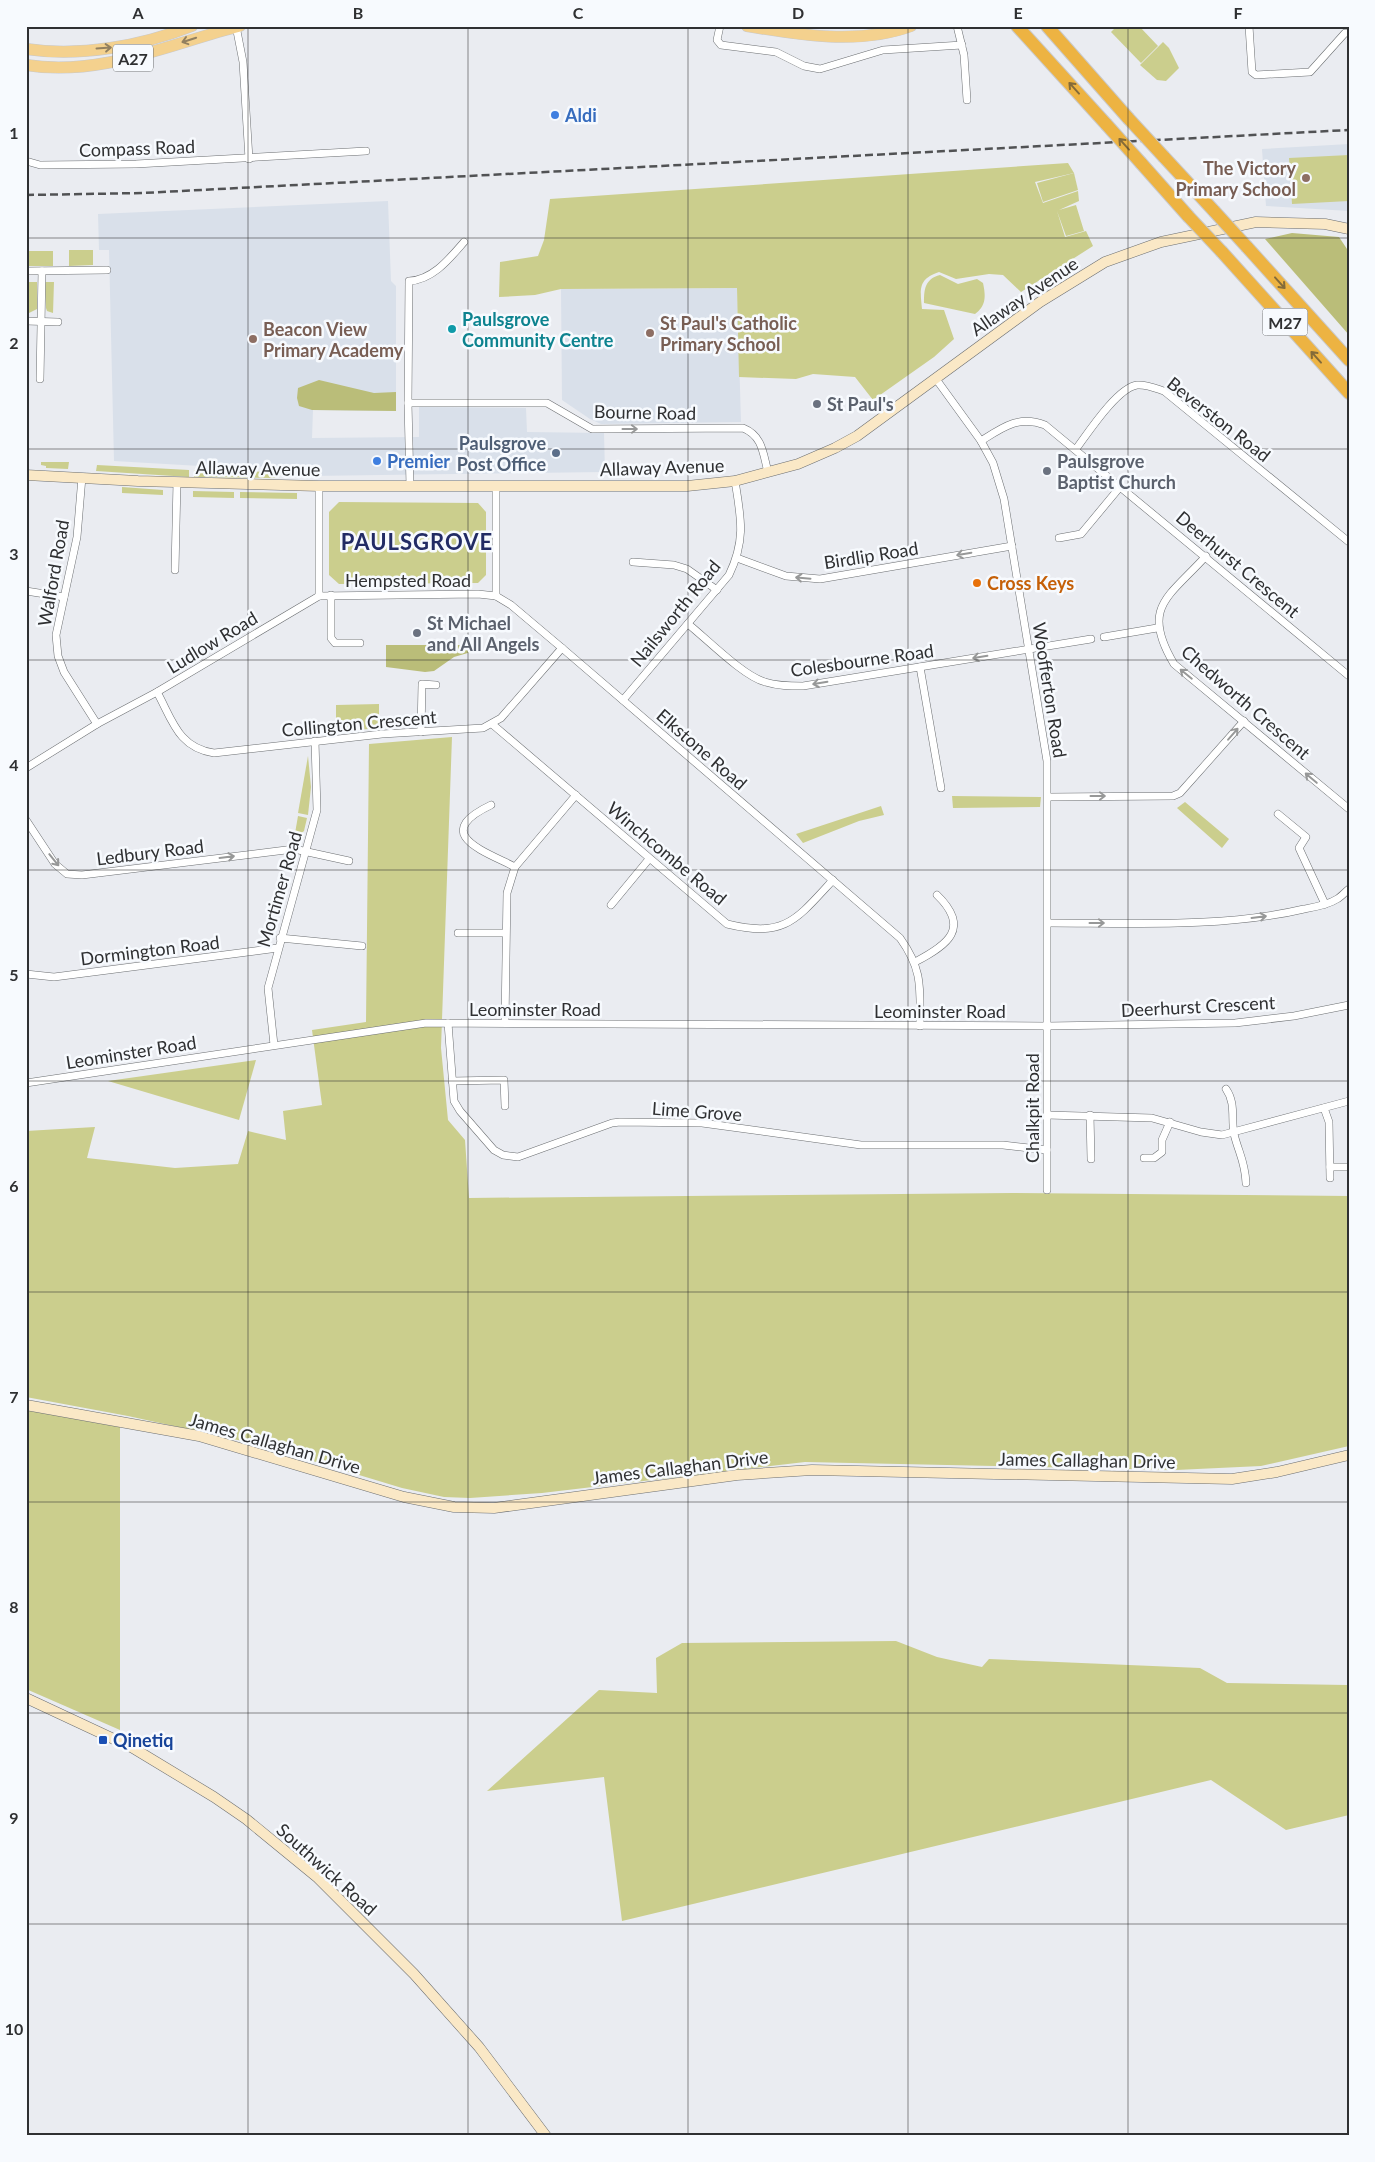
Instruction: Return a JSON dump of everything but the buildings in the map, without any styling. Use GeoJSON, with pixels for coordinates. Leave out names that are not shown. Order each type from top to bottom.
{"type":"FeatureCollection","features":[{"type":"Feature","properties":{"kind":"highway","name":"M27"},"geometry":{"type":"LineString","coordinates":[[1017,26],[1349,393]]}},
{"type":"Feature","properties":{"kind":"highway","name":"M27"},"geometry":{"type":"LineString","coordinates":[[1047,26],[1128,118],[1349,360]]}},
{"type":"Feature","properties":{"kind":"main road","name":"A27"},"geometry":{"type":"LineString","coordinates":[[26,49],[55,51],[117,47],[144,42],[192,26]]}},
{"type":"Feature","properties":{"kind":"main road"},"geometry":{"type":"LineString","coordinates":[[747,26],[798,34],[845,36],[891,32],[911,26]]}},
{"type":"Feature","properties":{"kind":"main road"},"geometry":{"type":"LineString","coordinates":[[798,34],[812,26],[825,29],[891,32]]}},
{"type":"Feature","properties":{"kind":"main road","name":"A27"},"geometry":{"type":"LineString","coordinates":[[26,65],[70,69],[103,64],[161,50],[237,27]]}},
{"type":"Feature","properties":{"kind":"street"},"geometry":{"type":"LineString","coordinates":[[720,26],[717,40],[721,45],[776,52],[804,66],[820,69],[883,50],[962,45]]}},
{"type":"Feature","properties":{"kind":"street"},"geometry":{"type":"LineString","coordinates":[[957,26],[964,55],[967,100]]}},
{"type":"Feature","properties":{"kind":"street"},"geometry":{"type":"LineString","coordinates":[[1249,26],[1252,72],[1256,75],[1310,72],[1345,33],[1349,33]]}},
{"type":"Feature","properties":{"kind":"street"},"geometry":{"type":"LineString","coordinates":[[237,27],[243,57],[249,158]]}},
{"type":"Feature","properties":{"kind":"street","name":"Compass Road"},"geometry":{"type":"LineString","coordinates":[[26,161],[40,165],[136,164],[366,151]]}},
{"type":"Feature","properties":{"kind":"street","name":"Allaway Avenue"},"geometry":{"type":"LineString","coordinates":[[26,475],[319,486],[687,486],[734,481],[798,464],[857,436],[1040,302],[1106,262],[1142,249],[1213,229],[1256,222],[1325,224],[1349,229]]}},
{"type":"Feature","properties":{"kind":"street"},"geometry":{"type":"LineString","coordinates":[[410,486],[408,403],[409,281],[427,277],[464,242]]}},
{"type":"Feature","properties":{"kind":"street"},"geometry":{"type":"LineString","coordinates":[[26,271],[107,270]]}},
{"type":"Feature","properties":{"kind":"street"},"geometry":{"type":"LineString","coordinates":[[40,380],[42,271]]}},
{"type":"Feature","properties":{"kind":"street"},"geometry":{"type":"LineString","coordinates":[[26,321],[58,322]]}},
{"type":"Feature","properties":{"kind":"street","name":"Woofferton Road"},"geometry":{"type":"LineString","coordinates":[[936,379],[981,441],[993,463],[1004,499],[1047,761],[1049,796],[1047,1026]]}},
{"type":"Feature","properties":{"kind":"street","name":"Beverston Road"},"geometry":{"type":"LineString","coordinates":[[1076,449],[1122,393],[1136,385],[1150,386],[1164,391],[1349,542]]}},
{"type":"Feature","properties":{"kind":"street","name":"Bourne Road"},"geometry":{"type":"LineString","coordinates":[[408,403],[547,403],[582,425],[592,429],[743,428],[759,438],[768,472]]}},
{"type":"Feature","properties":{"kind":"street","name":"Deerhurst Crescent"},"geometry":{"type":"LineString","coordinates":[[981,441],[1010,422],[1035,421],[1045,425],[1349,676]]}},
{"type":"Feature","properties":{"kind":"street","name":"Walford Road"},"geometry":{"type":"LineString","coordinates":[[82,477],[77,537],[56,635],[58,656],[64,672],[97,724]]}},
{"type":"Feature","properties":{"kind":"street","name":"Nailsworth Road"},"geometry":{"type":"LineString","coordinates":[[623,700],[729,576],[741,543],[742,522],[734,481]]}},
{"type":"Feature","properties":{"kind":"street"},"geometry":{"type":"LineString","coordinates":[[175,570],[177,482]]}},
{"type":"Feature","properties":{"kind":"street"},"geometry":{"type":"LineString","coordinates":[[319,486],[319,596]]}},
{"type":"Feature","properties":{"kind":"street"},"geometry":{"type":"LineString","coordinates":[[496,486],[496,596]]}},
{"type":"Feature","properties":{"kind":"street"},"geometry":{"type":"LineString","coordinates":[[1060,538],[1081,534],[1120,487]]}},
{"type":"Feature","properties":{"kind":"street","name":"Birdlip Road"},"geometry":{"type":"LineString","coordinates":[[737,558],[786,576],[820,579],[1012,546]]}},
{"type":"Feature","properties":{"kind":"street"},"geometry":{"type":"LineString","coordinates":[[1104,637],[1157,628],[1160,606],[1206,556]]}},
{"type":"Feature","properties":{"kind":"street"},"geometry":{"type":"LineString","coordinates":[[633,562],[674,565],[687,569],[717,590]]}},
{"type":"Feature","properties":{"kind":"street"},"geometry":{"type":"LineString","coordinates":[[26,591],[64,597]]}},
{"type":"Feature","properties":{"kind":"street","name":"Hempsted Road"},"geometry":{"type":"LineString","coordinates":[[319,596],[478,594],[496,596]]}},
{"type":"Feature","properties":{"kind":"street"},"geometry":{"type":"LineString","coordinates":[[331,595],[331,638],[335,643],[360,644]]}},
{"type":"Feature","properties":{"kind":"street","name":"Ludlow Road"},"geometry":{"type":"LineString","coordinates":[[26,768],[97,724],[157,692],[319,596]]}},
{"type":"Feature","properties":{"kind":"street","name":"Elkstone Road"},"geometry":{"type":"LineString","coordinates":[[496,596],[511,605],[562,648],[900,938],[915,962],[920,983],[920,1026]]}},
{"type":"Feature","properties":{"kind":"street","name":"Colesbourne Road"},"geometry":{"type":"LineString","coordinates":[[688,624],[748,673],[762,682],[779,686],[803,686],[1091,639]]}},
{"type":"Feature","properties":{"kind":"street","name":"Chedworth Crescent"},"geometry":{"type":"LineString","coordinates":[[1157,628],[1164,647],[1174,664],[1349,809]]}},
{"type":"Feature","properties":{"kind":"street","name":"Collington Crescent"},"geometry":{"type":"LineString","coordinates":[[157,692],[182,739],[203,751],[214,753],[421,732],[483,728],[502,718],[562,648]]}},
{"type":"Feature","properties":{"kind":"street"},"geometry":{"type":"LineString","coordinates":[[920,667],[940,788]]}},
{"type":"Feature","properties":{"kind":"street"},"geometry":{"type":"LineString","coordinates":[[421,732],[422,684],[436,685]]}},
{"type":"Feature","properties":{"kind":"street"},"geometry":{"type":"LineString","coordinates":[[1049,796],[1173,796],[1180,793],[1244,721]]}},
{"type":"Feature","properties":{"kind":"street","name":"Winchcombe Road"},"geometry":{"type":"LineString","coordinates":[[492,724],[727,924],[751,930],[777,928],[797,919],[833,880]]}},
{"type":"Feature","properties":{"kind":"street","name":"Mortimer Road"},"geometry":{"type":"LineString","coordinates":[[274,1045],[268,988],[280,938],[317,810],[315,742]]}},
{"type":"Feature","properties":{"kind":"street"},"geometry":{"type":"LineString","coordinates":[[505,1023],[507,893],[515,867],[576,795]]}},
{"type":"Feature","properties":{"kind":"street"},"geometry":{"type":"LineString","coordinates":[[491,805],[471,816],[464,825],[463,835],[468,843],[515,867]]}},
{"type":"Feature","properties":{"kind":"street"},"geometry":{"type":"LineString","coordinates":[[1278,814],[1306,837],[1299,848],[1324,904]]}},
{"type":"Feature","properties":{"kind":"street","name":"Ledbury Road"},"geometry":{"type":"LineString","coordinates":[[26,820],[55,864],[67,874],[82,876],[294,849],[349,861]]}},
{"type":"Feature","properties":{"kind":"street"},"geometry":{"type":"LineString","coordinates":[[611,905],[649,859]]}},
{"type":"Feature","properties":{"kind":"street"},"geometry":{"type":"LineString","coordinates":[[1048,923],[1141,923],[1239,919],[1287,913],[1324,904],[1338,899],[1349,889]]}},
{"type":"Feature","properties":{"kind":"street"},"geometry":{"type":"LineString","coordinates":[[915,962],[946,945],[953,930],[954,918],[949,907],[937,895]]}},
{"type":"Feature","properties":{"kind":"street"},"geometry":{"type":"LineString","coordinates":[[458,933],[505,932]]}},
{"type":"Feature","properties":{"kind":"street"},"geometry":{"type":"LineString","coordinates":[[280,938],[362,946]]}},
{"type":"Feature","properties":{"kind":"street","name":"Dormington Road"},"geometry":{"type":"LineString","coordinates":[[26,974],[54,977],[278,948]]}},
{"type":"Feature","properties":{"kind":"street","name":"Deerhurst Crescent"},"geometry":{"type":"LineString","coordinates":[[1047,1026],[1235,1023],[1294,1016],[1349,1005]]}},
{"type":"Feature","properties":{"kind":"street","name":"Leominster Road"},"geometry":{"type":"LineString","coordinates":[[26,1083],[426,1023],[1047,1026]]}},
{"type":"Feature","properties":{"kind":"street","name":"Lime Grove"},"geometry":{"type":"LineString","coordinates":[[448,1023],[454,1101],[460,1112],[483,1139],[498,1152],[518,1158],[612,1123],[620,1122],[702,1123],[861,1145],[1003,1145],[1047,1150]]}},
{"type":"Feature","properties":{"kind":"street","name":"Chalkpit Road"},"geometry":{"type":"LineString","coordinates":[[1047,1026],[1048,1190]]}},
{"type":"Feature","properties":{"kind":"street"},"geometry":{"type":"LineString","coordinates":[[452,1081],[504,1080],[505,1106]]}},
{"type":"Feature","properties":{"kind":"street"},"geometry":{"type":"LineString","coordinates":[[1226,1089],[1232,1096],[1234,1133],[1245,1164],[1246,1183]]}},
{"type":"Feature","properties":{"kind":"street"},"geometry":{"type":"LineString","coordinates":[[1047,1115],[1152,1118],[1201,1132],[1222,1134],[1234,1133],[1349,1101]]}},
{"type":"Feature","properties":{"kind":"street"},"geometry":{"type":"LineString","coordinates":[[1324,1108],[1329,1122],[1330,1178]]}},
{"type":"Feature","properties":{"kind":"street"},"geometry":{"type":"LineString","coordinates":[[1090,1115],[1090,1159]]}},
{"type":"Feature","properties":{"kind":"street"},"geometry":{"type":"LineString","coordinates":[[1144,1158],[1154,1158],[1162,1152],[1162,1140],[1170,1122]]}},
{"type":"Feature","properties":{"kind":"street"},"geometry":{"type":"LineString","coordinates":[[1330,1167],[1349,1167]]}},
{"type":"Feature","properties":{"kind":"street","name":"James Callaghan Drive"},"geometry":{"type":"LineString","coordinates":[[26,1405],[199,1436],[404,1497],[430,1503],[474,1508],[525,1505],[785,1470],[1232,1479],[1277,1472],[1349,1455]]}},
{"type":"Feature","properties":{"kind":"street","name":"Southwick Road"},"geometry":{"type":"LineString","coordinates":[[26,1698],[133,1748],[214,1798],[280,1846],[318,1878],[414,1974],[479,2047],[546,2136]]}},
{"type":"Feature","properties":{"kind":"shaded area","name":"The Victory Primary School"},"geometry":{"type":"Polygon","coordinates":[[[1349,144],[1349,211],[1266,206],[1262,149],[1349,144]]]}},
{"type":"Feature","properties":{"kind":"shaded area","name":"Beacon View Primary Academy"},"geometry":{"type":"Polygon","coordinates":[[[388,201],[391,281],[396,286],[396,411],[313,410],[312,438],[419,437],[419,407],[526,408],[527,432],[604,433],[605,472],[309,476],[309,467],[200,466],[114,461],[109,250],[99,250],[98,214],[388,201]]]}},
{"type":"Feature","properties":{"kind":"shaded area","name":"St Paul's Catholic Primary School"},"geometry":{"type":"Polygon","coordinates":[[[737,288],[741,422],[601,424],[590,419],[562,400],[561,289],[737,288]]]}},
{"type":"Feature","properties":{"kind":"green space"},"geometry":{"type":"Polygon","coordinates":[[[1117,26],[1139,26],[1158,46],[1141,63],[1111,32],[1117,26]]]}},
{"type":"Feature","properties":{"kind":"green space"},"geometry":{"type":"Polygon","coordinates":[[[1163,42],[1169,48],[1179,68],[1166,81],[1157,80],[1140,65],[1163,42]]]}},
{"type":"Feature","properties":{"kind":"green space"},"geometry":{"type":"Polygon","coordinates":[[[1349,155],[1349,201],[1292,204],[1289,158],[1349,155]]]}},
{"type":"Feature","properties":{"kind":"green space"},"geometry":{"type":"Polygon","coordinates":[[[1068,163],[1074,173],[1035,182],[1043,203],[1078,191],[1079,201],[1059,210],[1076,205],[1084,231],[1066,236],[1057,211],[1065,237],[1086,231],[1093,246],[1021,292],[1003,275],[989,274],[956,279],[939,272],[927,278],[921,290],[922,309],[944,310],[954,339],[934,357],[873,400],[855,377],[813,374],[796,379],[739,377],[737,288],[561,289],[535,295],[499,297],[500,262],[538,256],[544,240],[550,199],[1068,163]]]}},
{"type":"Feature","properties":{"kind":"green space"},"geometry":{"type":"Polygon","coordinates":[[[1074,173],[1078,190],[1043,202],[1037,183],[1074,173]]]}},
{"type":"Feature","properties":{"kind":"green space"},"geometry":{"type":"Polygon","coordinates":[[[1292,233],[1339,237],[1349,252],[1349,335],[1265,239],[1292,233]]]}},
{"type":"Feature","properties":{"kind":"green space"},"geometry":{"type":"Polygon","coordinates":[[[69,250],[93,250],[93,265],[69,266],[69,250]]]}},
{"type":"Feature","properties":{"kind":"green space"},"geometry":{"type":"Polygon","coordinates":[[[29,251],[53,251],[53,266],[29,266],[29,251]]]}},
{"type":"Feature","properties":{"kind":"green space"},"geometry":{"type":"Polygon","coordinates":[[[940,275],[958,284],[977,279],[983,283],[984,301],[979,311],[975,314],[924,303],[926,285],[931,279],[940,275]]]}},
{"type":"Feature","properties":{"kind":"green space"},"geometry":{"type":"Polygon","coordinates":[[[29,282],[37,282],[37,309],[29,313],[29,282]]]}},
{"type":"Feature","properties":{"kind":"green space"},"geometry":{"type":"Polygon","coordinates":[[[45,282],[54,282],[53,313],[47,311],[46,308],[45,282]]]}},
{"type":"Feature","properties":{"kind":"green space"},"geometry":{"type":"Polygon","coordinates":[[[319,380],[374,393],[396,392],[396,411],[312,410],[299,406],[297,398],[298,388],[319,380]]]}},
{"type":"Feature","properties":{"kind":"green space"},"geometry":{"type":"Polygon","coordinates":[[[41,462],[69,462],[68,469],[46,468],[46,466],[41,465],[41,462]]]}},
{"type":"Feature","properties":{"kind":"green space"},"geometry":{"type":"Polygon","coordinates":[[[97,465],[189,470],[189,477],[96,471],[97,465]]]}},
{"type":"Feature","properties":{"kind":"green space"},"geometry":{"type":"Polygon","coordinates":[[[194,470],[280,472],[280,475],[274,478],[194,477],[194,470]]]}},
{"type":"Feature","properties":{"kind":"green space"},"geometry":{"type":"Polygon","coordinates":[[[122,487],[163,490],[163,495],[122,493],[122,487]]]}},
{"type":"Feature","properties":{"kind":"green space"},"geometry":{"type":"Polygon","coordinates":[[[193,491],[234,492],[234,498],[193,497],[193,491]]]}},
{"type":"Feature","properties":{"kind":"green space"},"geometry":{"type":"Polygon","coordinates":[[[240,492],[297,493],[297,499],[240,498],[240,492]]]}},
{"type":"Feature","properties":{"kind":"green space"},"geometry":{"type":"Polygon","coordinates":[[[339,502],[478,503],[486,512],[486,575],[478,583],[339,584],[329,575],[329,512],[339,502]]]}},
{"type":"Feature","properties":{"kind":"green space"},"geometry":{"type":"Polygon","coordinates":[[[386,645],[478,645],[478,650],[454,657],[434,671],[425,672],[386,667],[386,645]]]}},
{"type":"Feature","properties":{"kind":"green space"},"geometry":{"type":"Polygon","coordinates":[[[379,704],[379,728],[336,732],[336,705],[379,704]]]}},
{"type":"Feature","properties":{"kind":"green space"},"geometry":{"type":"Polygon","coordinates":[[[452,737],[441,1048],[448,1120],[465,1140],[469,1198],[1012,1193],[1349,1196],[1349,1446],[1261,1466],[1176,1470],[805,1462],[542,1493],[470,1498],[444,1497],[402,1488],[260,1445],[128,1416],[26,1397],[26,1131],[95,1127],[87,1158],[175,1168],[238,1164],[248,1131],[286,1140],[283,1111],[322,1105],[312,1030],[366,1022],[369,744],[452,737]]]}},
{"type":"Feature","properties":{"kind":"green space"},"geometry":{"type":"Polygon","coordinates":[[[308,756],[311,787],[308,815],[298,813],[308,756]]]}},
{"type":"Feature","properties":{"kind":"green space"},"geometry":{"type":"Polygon","coordinates":[[[952,796],[1041,797],[1040,807],[953,808],[952,796]]]}},
{"type":"Feature","properties":{"kind":"green space"},"geometry":{"type":"Polygon","coordinates":[[[1185,802],[1229,839],[1222,848],[1177,808],[1185,802]]]}},
{"type":"Feature","properties":{"kind":"green space"},"geometry":{"type":"Polygon","coordinates":[[[881,806],[884,815],[859,821],[803,843],[796,834],[881,806]]]}},
{"type":"Feature","properties":{"kind":"green space"},"geometry":{"type":"Polygon","coordinates":[[[298,816],[307,818],[304,831],[294,839],[298,816]]]}},
{"type":"Feature","properties":{"kind":"green space"},"geometry":{"type":"Polygon","coordinates":[[[256,1060],[239,1120],[108,1081],[256,1060]]]}},
{"type":"Feature","properties":{"kind":"green space"},"geometry":{"type":"Polygon","coordinates":[[[26,1410],[120,1427],[120,1730],[26,1689],[26,1410]]]}},
{"type":"Feature","properties":{"kind":"green space"},"geometry":{"type":"Polygon","coordinates":[[[896,1641],[937,1657],[982,1667],[989,1659],[1200,1668],[1227,1683],[1347,1685],[1349,1815],[1286,1830],[1211,1780],[622,1921],[604,1777],[487,1791],[599,1690],[657,1693],[656,1658],[682,1643],[896,1641]]]}},
{"type":"Feature","properties":{"kind":"railway"},"geometry":{"type":"LineString","coordinates":[[26,195],[143,193],[1349,130]]}},
{"type":"Feature","properties":{"kind":"place","name":"Aldi"},"geometry":{"type":"Point","coordinates":[555,115]}},
{"type":"Feature","properties":{"kind":"place","name":"The Victory Primary School"},"geometry":{"type":"Point","coordinates":[1306,178]}},
{"type":"Feature","properties":{"kind":"place","name":"Paulsgrove Community Centre"},"geometry":{"type":"Point","coordinates":[452,329]}},
{"type":"Feature","properties":{"kind":"place","name":"St Paul's Catholic Primary School"},"geometry":{"type":"Point","coordinates":[650,333]}},
{"type":"Feature","properties":{"kind":"place","name":"Beacon View Primary Academy"},"geometry":{"type":"Point","coordinates":[253,339]}},
{"type":"Feature","properties":{"kind":"place","name":"St Paul's"},"geometry":{"type":"Point","coordinates":[817,404]}},
{"type":"Feature","properties":{"kind":"place","name":"Paulsgrove Post Office"},"geometry":{"type":"Point","coordinates":[556,453]}},
{"type":"Feature","properties":{"kind":"place","name":"Premier"},"geometry":{"type":"Point","coordinates":[377,461]}},
{"type":"Feature","properties":{"kind":"place","name":"Paulsgrove Baptist Church"},"geometry":{"type":"Point","coordinates":[1047,471]}},
{"type":"Feature","properties":{"kind":"place","name":"Cross Keys"},"geometry":{"type":"Point","coordinates":[977,583]}},
{"type":"Feature","properties":{"kind":"place","name":"St Michael and All Angels"},"geometry":{"type":"Point","coordinates":[417,633]}},
{"type":"Feature","properties":{"kind":"place","name":"Qinetiq"},"geometry":{"type":"Point","coordinates":[103,1740]}},
{"type":"Feature","properties":{"kind":"district","name":"PAULSGROVE"},"geometry":{"type":"Point","coordinates":[417,541]}}]}
